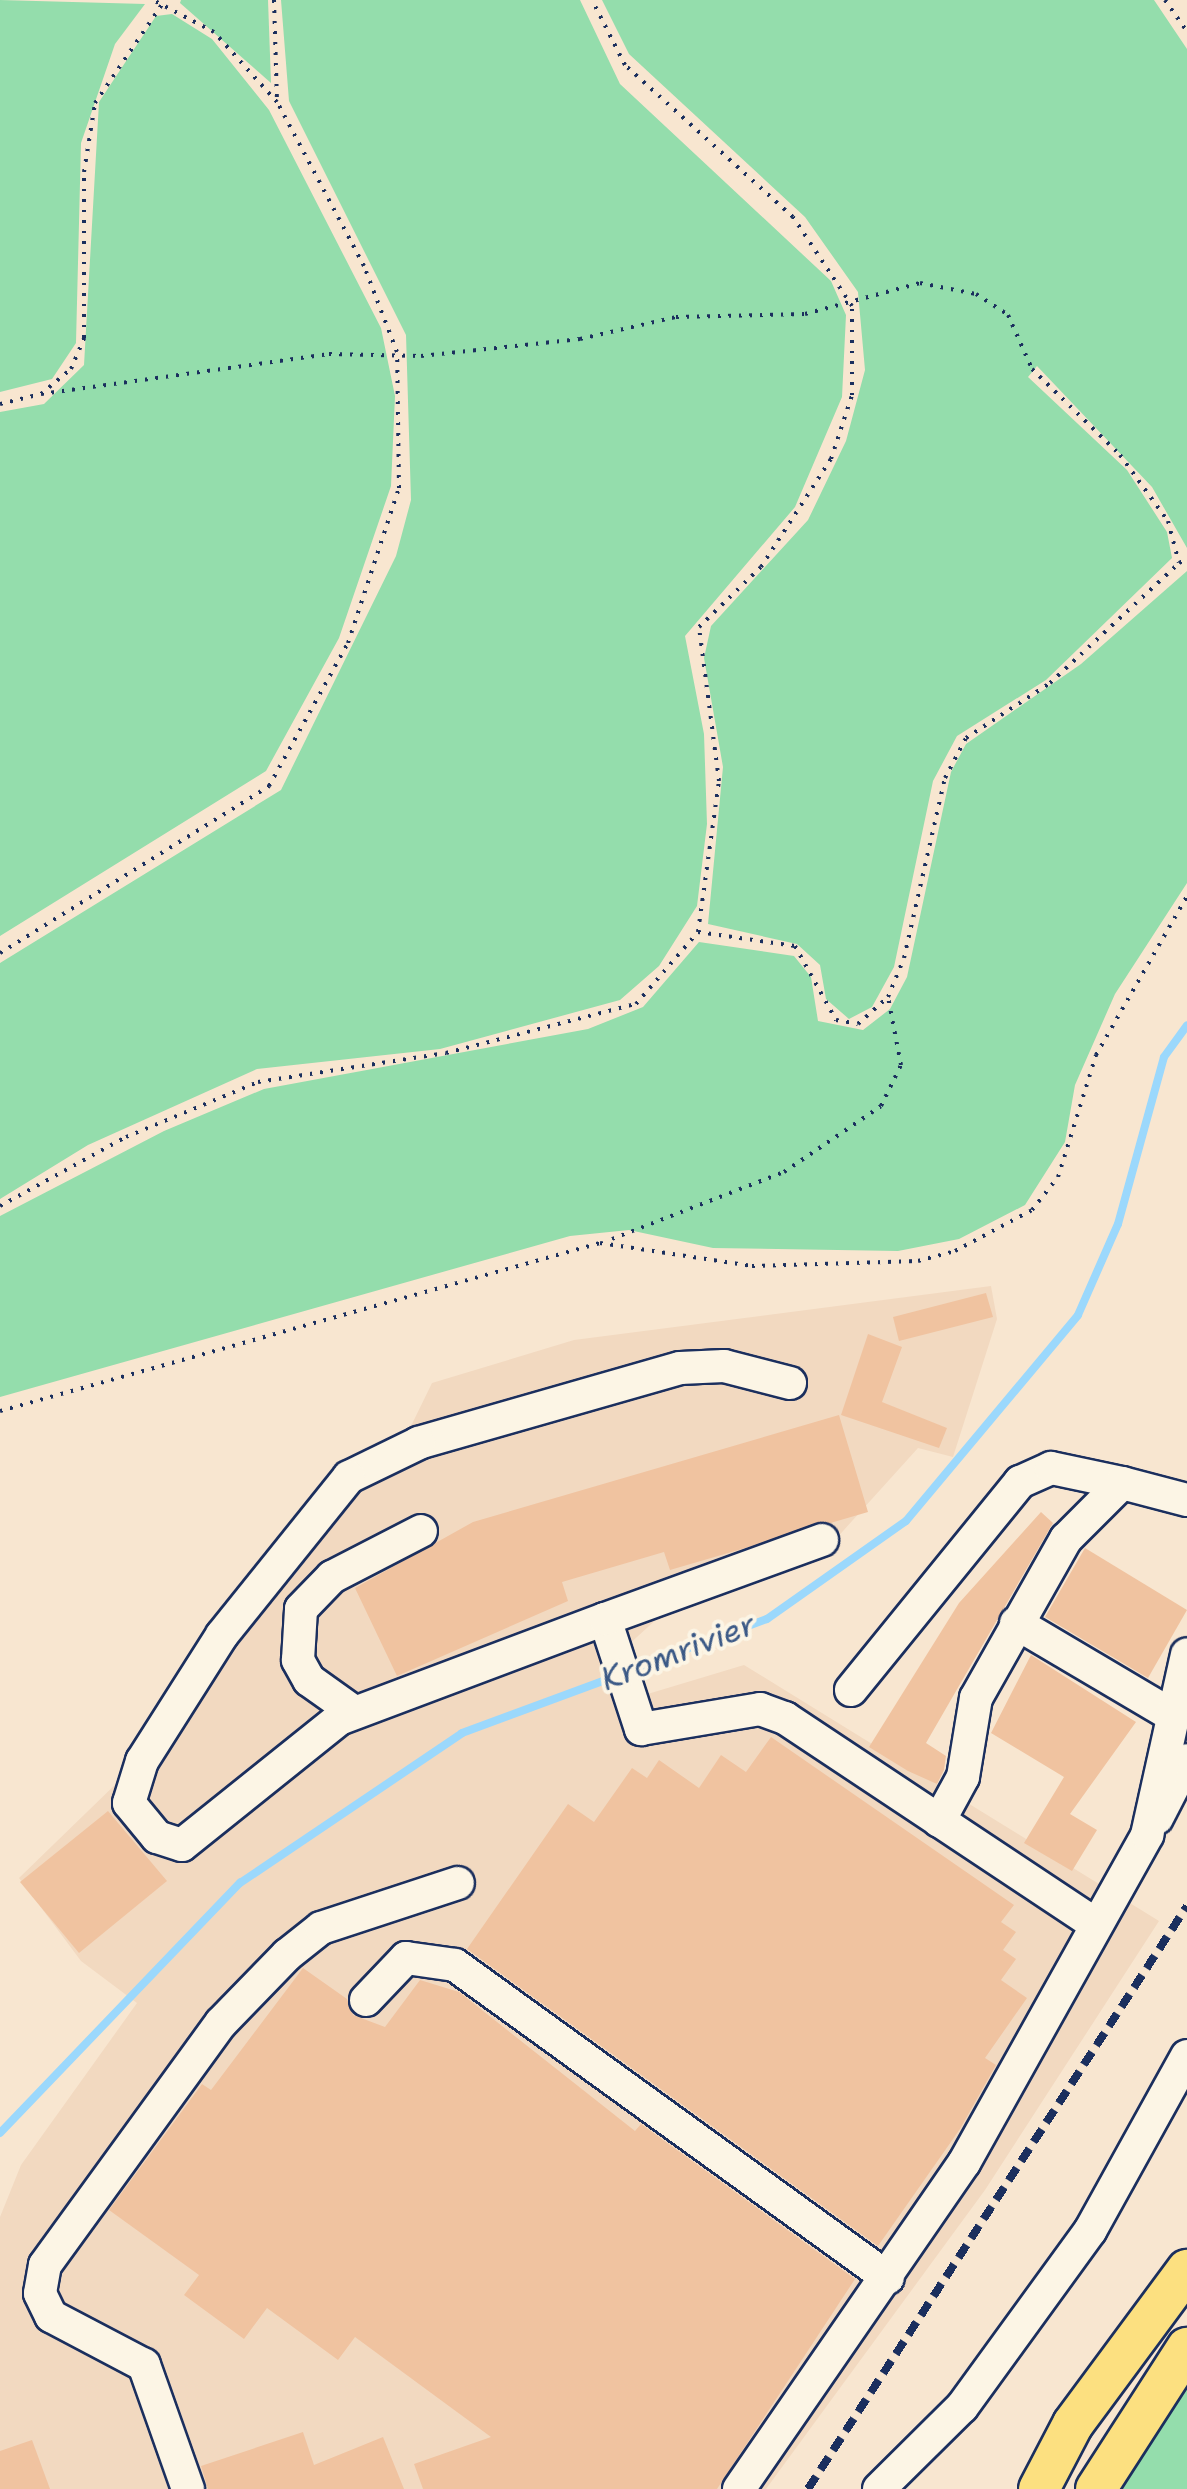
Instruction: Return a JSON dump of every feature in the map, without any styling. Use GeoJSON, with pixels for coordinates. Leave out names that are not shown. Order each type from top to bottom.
{"type":"FeatureCollection","features":[{"type":"Feature","properties":{"kind":"main road"},"geometry":{"type":"LineString","coordinates":[[1039,2489],[1073,2424],[1187,2270]]}},
{"type":"Feature","properties":{"kind":"main road"},"geometry":{"type":"LineString","coordinates":[[1096,2489],[1187,2348]]}},
{"type":"Feature","properties":{"kind":"lane"},"geometry":{"type":"LineString","coordinates":[[790,1383],[724,1366],[680,1368],[419,1443],[349,1477],[222,1634],[142,1761],[129,1803],[157,1838],[182,1845],[304,1740],[354,1712],[609,1634],[822,1540]]}},
{"type":"Feature","properties":{"kind":"lane"},"geometry":{"type":"LineString","coordinates":[[850,1690],[1020,1482],[1051,1468],[1187,1500]]}},
{"type":"Feature","properties":{"kind":"lane"},"geometry":{"type":"LineString","coordinates":[[940,1821],[963,1777],[976,1698],[1066,1539],[1122,1483]]}},
{"type":"Feature","properties":{"kind":"lane"},"geometry":{"type":"LineString","coordinates":[[354,1712],[309,1680],[298,1660],[301,1609],[332,1578],[421,1531]]}},
{"type":"Feature","properties":{"kind":"lane"},"geometry":{"type":"LineString","coordinates":[[1016,1624],[1170,1714]]}},
{"type":"Feature","properties":{"kind":"lane"},"geometry":{"type":"LineString","coordinates":[[609,1634],[633,1717],[652,1730],[737,1711],[785,1718],[1095,1924]]}},
{"type":"Feature","properties":{"kind":"lane"},"geometry":{"type":"LineString","coordinates":[[1147,1836],[1170,1714],[1187,1654]]}},
{"type":"Feature","properties":{"kind":"lane"},"geometry":{"type":"LineString","coordinates":[[739,2489],[888,2278],[964,2162],[1187,1760]]}},
{"type":"Feature","properties":{"kind":"lane"},"geometry":{"type":"LineString","coordinates":[[188,2489],[144,2365],[51,2316],[40,2293],[45,2265],[221,2023],[288,1955],[321,1928],[458,1882]]}},
{"type":"Feature","properties":{"kind":"lane"},"geometry":{"type":"LineString","coordinates":[[366,2000],[406,1958],[455,1965],[888,2278]]}},
{"type":"Feature","properties":{"kind":"lane"},"geometry":{"type":"LineString","coordinates":[[879,2489],[962,2407],[1090,2231],[1187,2056]]}},
{"type":"Feature","properties":{"kind":"path"},"geometry":{"type":"LineString","coordinates":[[0,954],[253,803],[290,758],[348,643],[400,488],[397,352],[364,266],[277,102],[214,32],[163,1],[152,0]]}},
{"type":"Feature","properties":{"kind":"path"},"geometry":{"type":"LineString","coordinates":[[274,0],[277,102]]}},
{"type":"Feature","properties":{"kind":"path"},"geometry":{"type":"LineString","coordinates":[[0,1206],[126,1137],[258,1082],[446,1053],[636,1004],[698,932],[719,781],[699,627],[762,568],[831,458],[852,395],[852,306],[843,280],[793,217],[625,65],[592,0]]}},
{"type":"Feature","properties":{"kind":"path"},"geometry":{"type":"LineString","coordinates":[[1165,0],[1187,32]]}},
{"type":"Feature","properties":{"kind":"path"},"geometry":{"type":"LineString","coordinates":[[41,394],[71,369],[84,338],[84,172],[95,102],[163,1]]}},
{"type":"Feature","properties":{"kind":"path"},"geometry":{"type":"LineString","coordinates":[[0,404],[41,394],[397,352],[852,306],[920,283],[976,294],[1008,315],[1032,369],[1120,455],[1168,522],[1180,563]]}},
{"type":"Feature","properties":{"kind":"path"},"geometry":{"type":"LineString","coordinates":[[698,932],[796,946],[836,1020],[858,1024],[888,996],[926,884],[945,778],[966,738],[1050,683],[1187,559]]}},
{"type":"Feature","properties":{"kind":"path"},"geometry":{"type":"LineString","coordinates":[[600,1243],[752,1266],[918,1261],[1004,1228],[1058,1177],[1096,1055],[1187,896]]}},
{"type":"Feature","properties":{"kind":"path"},"geometry":{"type":"LineString","coordinates":[[0,1410],[600,1243],[751,1188],[880,1106],[901,1065],[888,996]]}},
{"type":"Feature","properties":{"kind":"shaded area"},"geometry":{"type":"Polygon","coordinates":[[[991,1286],[997,1319],[953,1457],[918,1448],[815,1562],[660,1616],[626,1647],[641,1696],[744,1665],[1159,1921],[985,2190],[766,2489],[0,2489],[0,2217],[21,2165],[137,2003],[81,1961],[19,1878],[122,1778],[311,1507],[412,1424],[432,1383],[574,1340],[991,1286]]]}},
{"type":"Feature","properties":{"kind":"green space"},"geometry":{"type":"Polygon","coordinates":[[[0,0],[145,4],[115,44],[81,143],[76,343],[52,379],[0,392],[0,0]]]}},
{"type":"Feature","properties":{"kind":"green space"},"geometry":{"type":"Polygon","coordinates":[[[181,0],[268,0],[271,83],[180,3],[181,0]]]}},
{"type":"Feature","properties":{"kind":"green space"},"geometry":{"type":"Polygon","coordinates":[[[281,0],[580,0],[620,84],[831,281],[846,315],[842,397],[795,507],[685,636],[704,734],[707,824],[697,906],[659,966],[620,1000],[440,1049],[257,1069],[88,1145],[0,1199],[0,963],[281,790],[396,556],[411,500],[406,335],[289,101],[281,0]]]}},
{"type":"Feature","properties":{"kind":"green space"},"geometry":{"type":"Polygon","coordinates":[[[602,0],[1154,0],[1187,49],[1187,548],[1152,487],[1037,366],[1028,377],[1127,470],[1167,532],[1172,558],[1046,680],[957,736],[933,781],[894,967],[872,1007],[849,1019],[826,999],[820,965],[797,944],[708,924],[723,767],[704,658],[711,626],[808,520],[846,441],[865,370],[858,292],[805,217],[629,54],[602,0]]]}},
{"type":"Feature","properties":{"kind":"green space"},"geometry":{"type":"Polygon","coordinates":[[[172,14],[212,39],[269,110],[381,328],[395,396],[391,486],[339,638],[266,771],[0,936],[0,412],[44,404],[84,365],[99,102],[156,16],[172,14]]]}},
{"type":"Feature","properties":{"kind":"green space"},"geometry":{"type":"Polygon","coordinates":[[[1187,571],[1187,883],[1115,994],[1075,1085],[1065,1142],[1025,1205],[959,1239],[898,1251],[713,1248],[629,1230],[570,1236],[0,1397],[0,1216],[164,1131],[264,1089],[588,1029],[643,1007],[699,942],[794,956],[811,977],[818,1021],[863,1030],[890,1009],[907,977],[951,772],[966,744],[1081,664],[1187,571]]]}},
{"type":"Feature","properties":{"kind":"green space"},"geometry":{"type":"Polygon","coordinates":[[[1187,2382],[1187,2489],[1119,2489],[1187,2382]]]}},
{"type":"Feature","properties":{"kind":"building"},"geometry":{"type":"Polygon","coordinates":[[[986,1293],[993,1317],[899,1341],[893,1317],[986,1293]]]}},
{"type":"Feature","properties":{"kind":"building"},"geometry":{"type":"Polygon","coordinates":[[[868,1334],[902,1347],[882,1402],[947,1428],[939,1448],[841,1415],[868,1334]]]}},
{"type":"Feature","properties":{"kind":"building"},"geometry":{"type":"Polygon","coordinates":[[[839,1415],[868,1512],[670,1570],[664,1552],[562,1582],[568,1601],[397,1676],[355,1588],[473,1522],[839,1415]]]}},
{"type":"Feature","properties":{"kind":"building"},"geometry":{"type":"Polygon","coordinates":[[[1041,1512],[1053,1523],[926,1743],[946,1756],[937,1784],[869,1747],[959,1603],[1041,1512]]]}},
{"type":"Feature","properties":{"kind":"building"},"geometry":{"type":"Polygon","coordinates":[[[1085,1548],[1187,1610],[1148,1678],[1045,1617],[1085,1548]]]}},
{"type":"Feature","properties":{"kind":"building"},"geometry":{"type":"Polygon","coordinates":[[[1031,1655],[1136,1722],[1070,1814],[1097,1830],[1072,1871],[1024,1843],[1064,1777],[991,1733],[1031,1655]]]}},
{"type":"Feature","properties":{"kind":"building"},"geometry":{"type":"Polygon","coordinates":[[[771,1737],[1014,1905],[1001,1922],[1016,1932],[1003,1950],[1016,1959],[1001,1980],[1027,1998],[985,2058],[996,2065],[960,2129],[878,2246],[467,1949],[568,1804],[594,1822],[632,1768],[647,1778],[659,1760],[699,1788],[721,1755],[746,1772],[771,1737]]]}},
{"type":"Feature","properties":{"kind":"building"},"geometry":{"type":"Polygon","coordinates":[[[108,1811],[167,1881],[79,1953],[20,1882],[108,1811]]]}},
{"type":"Feature","properties":{"kind":"building"},"geometry":{"type":"Polygon","coordinates":[[[303,1968],[347,1999],[353,2015],[385,2027],[420,1980],[459,1992],[635,2131],[641,2124],[855,2279],[717,2489],[423,2489],[414,2464],[491,2437],[355,2337],[338,2360],[267,2308],[244,2339],[184,2295],[199,2275],[109,2210],[202,2084],[211,2090],[303,1968]]]}},
{"type":"Feature","properties":{"kind":"building"},"geometry":{"type":"Polygon","coordinates":[[[303,2432],[314,2465],[383,2437],[404,2489],[208,2489],[201,2466],[303,2432]]]}},
{"type":"Feature","properties":{"kind":"building"},"geometry":{"type":"Polygon","coordinates":[[[32,2440],[50,2489],[0,2489],[0,2451],[32,2440]]]}},
{"type":"Feature","properties":{"kind":"waterway","name":"Kromrivier"},"geometry":{"type":"LineString","coordinates":[[631,1670],[767,1619],[906,1521],[1078,1315],[1118,1224],[1164,1057],[1187,1025]]}},
{"type":"Feature","properties":{"kind":"waterway","name":"Kromrivier"},"geometry":{"type":"LineString","coordinates":[[0,2133],[240,1883],[462,1733],[613,1677]]}},
{"type":"Feature","properties":{"kind":"railway"},"geometry":{"type":"LineString","coordinates":[[808,2489],[1187,1906]]}}]}
